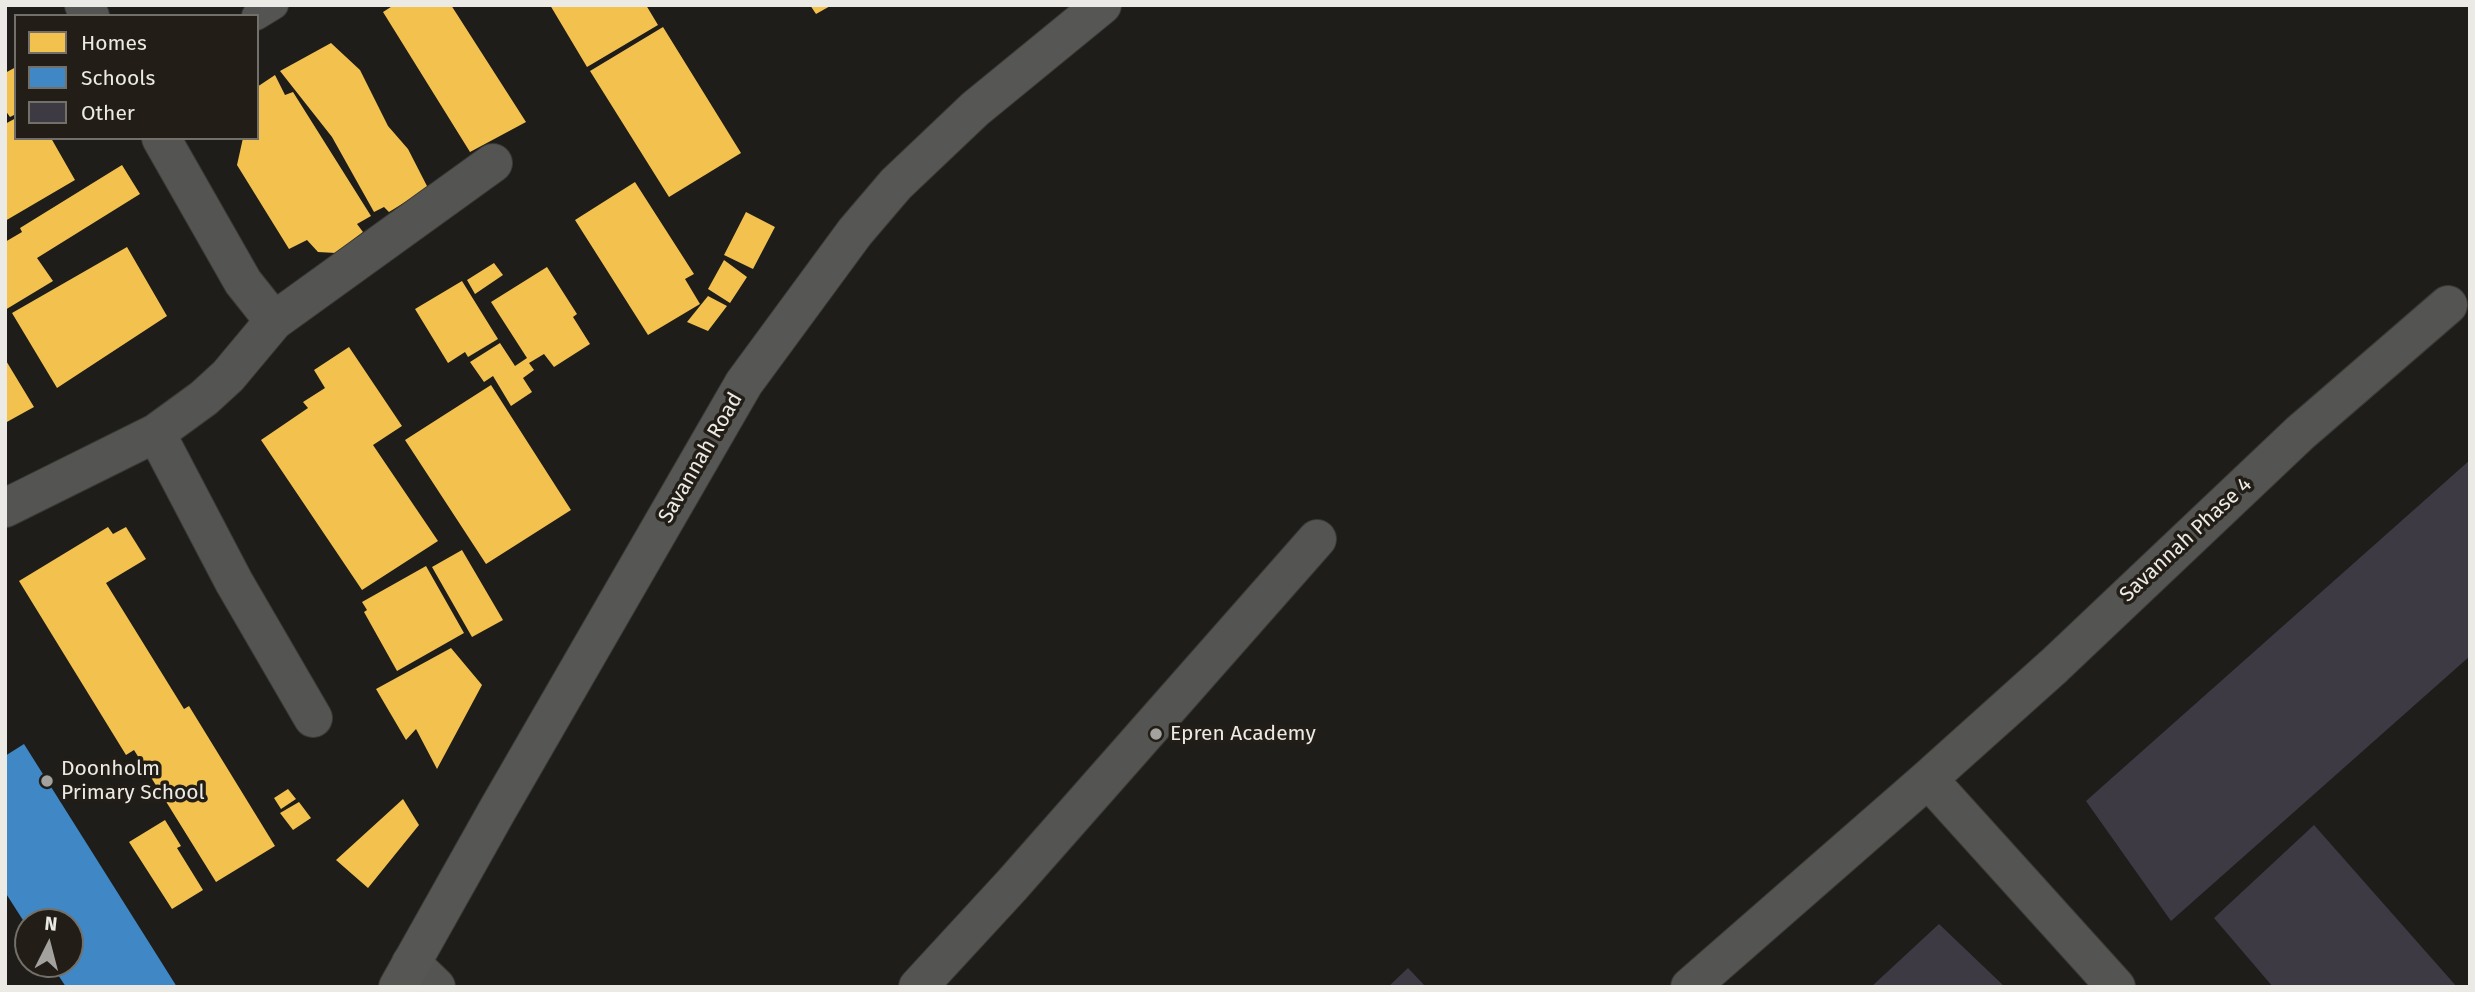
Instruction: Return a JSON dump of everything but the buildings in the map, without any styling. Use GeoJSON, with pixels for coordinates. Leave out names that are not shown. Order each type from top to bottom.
{"type":"FeatureCollection","features":[{"type":"Feature","properties":{"kind":"main road","name":"Savannah Road"},"geometry":{"type":"LineString","coordinates":[[415,979],[744,383],[855,232],[896,184],[975,109],[1102,5]]}},
{"type":"Feature","properties":{"kind":"street"},"geometry":{"type":"LineString","coordinates":[[162,140],[243,282],[274,321]]}},
{"type":"Feature","properties":{"kind":"street"},"geometry":{"type":"LineString","coordinates":[[5,508],[156,433],[204,398],[228,376],[274,321],[493,163]]}},
{"type":"Feature","properties":{"kind":"street","name":"Savannah Phase 4"},"geometry":{"type":"LineString","coordinates":[[1690,987],[2054,666],[2300,433],[2448,305]]}},
{"type":"Feature","properties":{"kind":"street"},"geometry":{"type":"LineString","coordinates":[[156,433],[234,582],[313,718]]}},
{"type":"Feature","properties":{"kind":"street"},"geometry":{"type":"LineString","coordinates":[[918,987],[1012,885],[1317,539]]}},
{"type":"Feature","properties":{"kind":"street"},"geometry":{"type":"LineString","coordinates":[[1928,779],[2116,987]]}},
{"type":"Feature","properties":{"kind":"lane"},"geometry":{"type":"LineString","coordinates":[[259,14],[274,5]]}},
{"type":"Feature","properties":{"kind":"place","name":"Epren Academy"},"geometry":{"type":"Point","coordinates":[1156,734]}},
{"type":"Feature","properties":{"kind":"place","name":"Doonholm Primary School"},"geometry":{"type":"Point","coordinates":[47,781]}}]}
